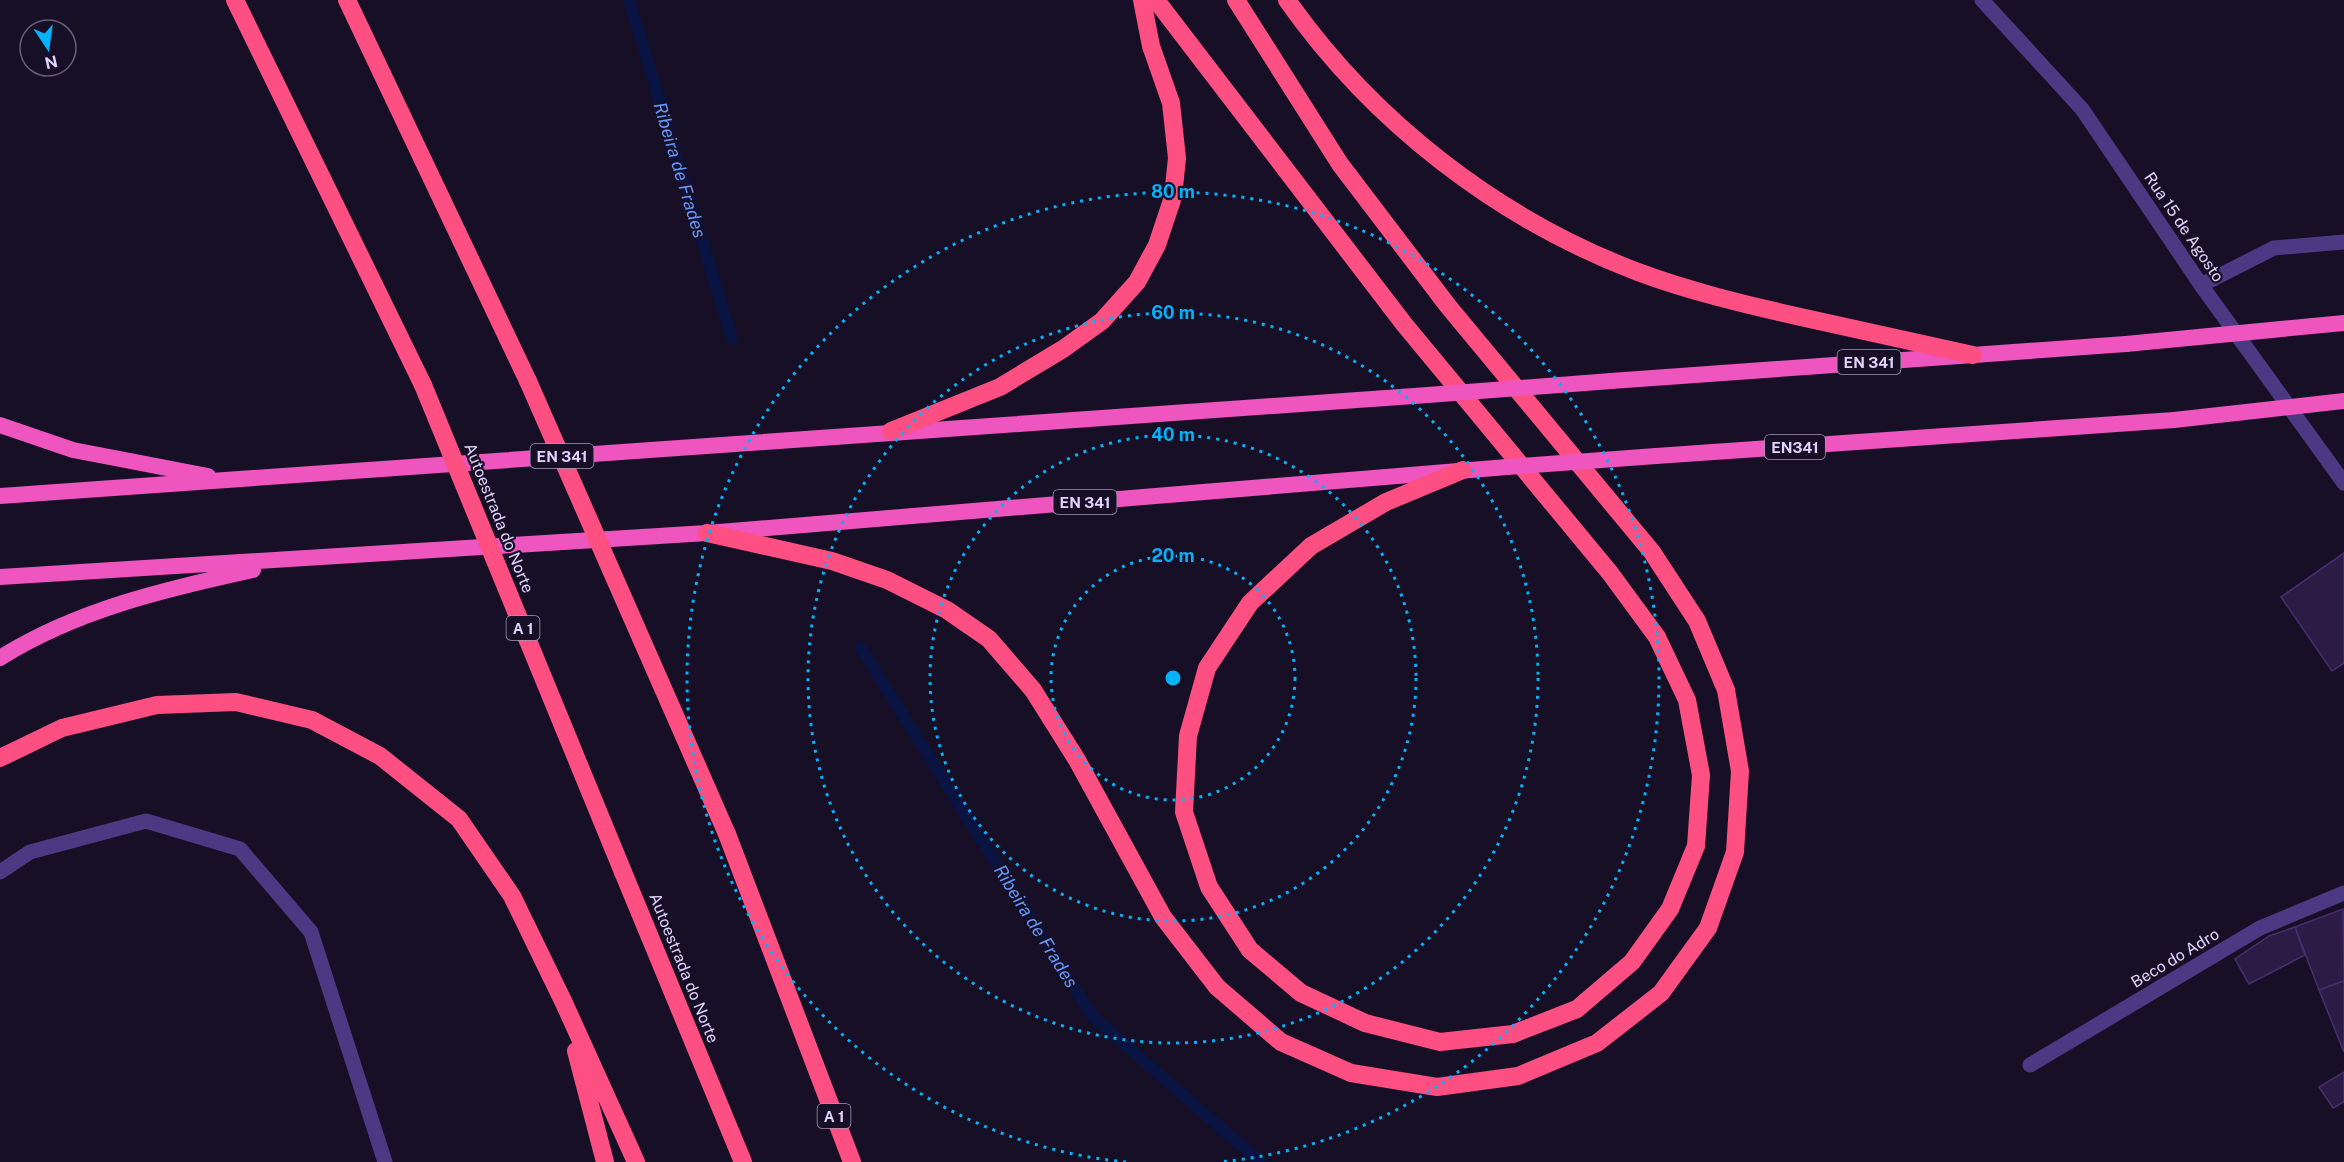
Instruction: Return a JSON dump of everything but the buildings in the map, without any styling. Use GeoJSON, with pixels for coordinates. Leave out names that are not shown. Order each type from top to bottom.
{"type":"FeatureCollection","features":[{"type":"Feature","properties":{"kind":"highway","name":"Autoestrada do Norte"},"geometry":{"type":"LineString","coordinates":[[235,0],[423,385],[743,1162]]}},
{"type":"Feature","properties":{"kind":"highway","name":"A 1"},"geometry":{"type":"LineString","coordinates":[[347,0],[528,381],[727,834],[852,1162]]}},
{"type":"Feature","properties":{"kind":"highway"},"geometry":{"type":"LineString","coordinates":[[891,431],[1000,387],[1063,349],[1102,321],[1137,282],[1157,245],[1173,197],[1177,158],[1171,103],[1151,46],[1142,0]]}},
{"type":"Feature","properties":{"kind":"highway"},"geometry":{"type":"LineString","coordinates":[[1156,0],[1404,324],[1610,573],[1657,637],[1687,700],[1701,775],[1696,846],[1670,909],[1645,944],[1632,962],[1577,1009],[1513,1034],[1440,1042],[1365,1023],[1301,993],[1250,950],[1209,887],[1184,812],[1188,736],[1207,668],[1250,603],[1311,546],[1386,502],[1463,470]]}},
{"type":"Feature","properties":{"kind":"highway"},"geometry":{"type":"LineString","coordinates":[[707,533],[832,561],[887,580],[947,609],[989,639],[1033,690],[1052,720],[1077,760],[1163,916],[1217,987],[1281,1042],[1351,1073],[1437,1087],[1518,1076],[1598,1043],[1661,993],[1708,928],[1734,852],[1740,771],[1726,690],[1697,621],[1652,552],[1448,306],[1341,164],[1236,0]]}},
{"type":"Feature","properties":{"kind":"highway"},"geometry":{"type":"LineString","coordinates":[[1287,0],[1302,21],[1371,100],[1459,176],[1546,230],[1638,272],[1728,300],[1973,355]]}},
{"type":"Feature","properties":{"kind":"highway","name":"EN 341"},"geometry":{"type":"LineString","coordinates":[[0,496],[2126,344],[2344,323]]}},
{"type":"Feature","properties":{"kind":"highway","name":"EN341"},"geometry":{"type":"LineString","coordinates":[[1656,456],[2174,420],[2344,401]]}},
{"type":"Feature","properties":{"kind":"highway"},"geometry":{"type":"LineString","coordinates":[[0,425],[73,450],[233,481]]}},
{"type":"Feature","properties":{"kind":"highway","name":"EN 341"},"geometry":{"type":"LineString","coordinates":[[0,577],[707,533],[1656,456]]}},
{"type":"Feature","properties":{"kind":"highway"},"geometry":{"type":"LineString","coordinates":[[0,658],[87,615],[185,585],[304,559]]}},
{"type":"Feature","properties":{"kind":"highway"},"geometry":{"type":"LineString","coordinates":[[0,758],[62,728],[157,705],[236,702],[312,720],[380,756],[459,819],[512,896],[564,1003],[636,1162]]}},
{"type":"Feature","properties":{"kind":"highway"},"geometry":{"type":"LineString","coordinates":[[564,1003],[605,1162]]}},
{"type":"Feature","properties":{"kind":"street","name":"Rua 15 de Agosto"},"geometry":{"type":"LineString","coordinates":[[1982,0],[2082,109],[2201,285],[2344,483]]}},
{"type":"Feature","properties":{"kind":"street"},"geometry":{"type":"LineString","coordinates":[[2201,285],[2274,248],[2344,242]]}},
{"type":"Feature","properties":{"kind":"street"},"geometry":{"type":"LineString","coordinates":[[0,872],[30,852],[146,821],[240,849],[311,932],[385,1162]]}},
{"type":"Feature","properties":{"kind":"street","name":"Beco do Adro"},"geometry":{"type":"LineString","coordinates":[[2030,1065],[2260,928],[2344,893]]}},
{"type":"Feature","properties":{"kind":"waterway","name":"Ribeira de Frades"},"geometry":{"type":"LineString","coordinates":[[629,0],[732,339]]}},
{"type":"Feature","properties":{"kind":"waterway","name":"Ribeira de Frades"},"geometry":{"type":"LineString","coordinates":[[861,648],[1092,1016],[1260,1162]]}}]}
